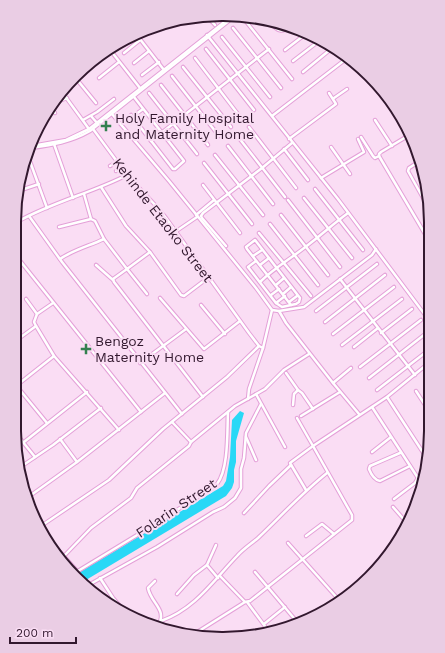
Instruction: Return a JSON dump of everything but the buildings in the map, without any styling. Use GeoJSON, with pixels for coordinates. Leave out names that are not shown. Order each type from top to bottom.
{"type":"FeatureCollection","features":[{"type":"Feature","properties":{"kind":"street"},"geometry":{"type":"LineString","coordinates":[[211,21],[215,25]]}},
{"type":"Feature","properties":{"kind":"street"},"geometry":{"type":"LineString","coordinates":[[36,146],[74,139],[91,129],[226,21]]}},
{"type":"Feature","properties":{"kind":"street"},"geometry":{"type":"LineString","coordinates":[[208,36],[228,21]]}},
{"type":"Feature","properties":{"kind":"street"},"geometry":{"type":"LineString","coordinates":[[247,23],[292,79]]}},
{"type":"Feature","properties":{"kind":"street"},"geometry":{"type":"LineString","coordinates":[[233,28],[281,88]]}},
{"type":"Feature","properties":{"kind":"street"},"geometry":{"type":"LineString","coordinates":[[208,36],[239,73],[292,143],[321,178],[424,313]]}},
{"type":"Feature","properties":{"kind":"street"},"geometry":{"type":"LineString","coordinates":[[222,36],[270,97]]}},
{"type":"Feature","properties":{"kind":"street"},"geometry":{"type":"LineString","coordinates":[[285,50],[302,37]]}},
{"type":"Feature","properties":{"kind":"street"},"geometry":{"type":"LineString","coordinates":[[124,53],[140,40],[165,71]]}},
{"type":"Feature","properties":{"kind":"street"},"geometry":{"type":"LineString","coordinates":[[293,61],[315,44]]}},
{"type":"Feature","properties":{"kind":"street"},"geometry":{"type":"LineString","coordinates":[[152,141],[268,49]]}},
{"type":"Feature","properties":{"kind":"street"},"geometry":{"type":"LineString","coordinates":[[206,50],[254,110]]}},
{"type":"Feature","properties":{"kind":"street"},"geometry":{"type":"LineString","coordinates":[[134,63],[149,51]]}},
{"type":"Feature","properties":{"kind":"street"},"geometry":{"type":"LineString","coordinates":[[303,72],[328,51]]}},
{"type":"Feature","properties":{"kind":"street"},"geometry":{"type":"LineString","coordinates":[[113,54],[141,89]]}},
{"type":"Feature","properties":{"kind":"street"},"geometry":{"type":"LineString","coordinates":[[195,58],[241,118]]}},
{"type":"Feature","properties":{"kind":"street"},"geometry":{"type":"LineString","coordinates":[[272,116],[343,61]]}},
{"type":"Feature","properties":{"kind":"street"},"geometry":{"type":"LineString","coordinates":[[99,78],[120,62]]}},
{"type":"Feature","properties":{"kind":"street"},"geometry":{"type":"LineString","coordinates":[[142,75],[159,62]]}},
{"type":"Feature","properties":{"kind":"street"},"geometry":{"type":"LineString","coordinates":[[183,67],[231,127]]}},
{"type":"Feature","properties":{"kind":"street"},"geometry":{"type":"LineString","coordinates":[[172,76],[219,136]]}},
{"type":"Feature","properties":{"kind":"street"},"geometry":{"type":"LineString","coordinates":[[79,82],[96,103]]}},
{"type":"Feature","properties":{"kind":"street"},"geometry":{"type":"LineString","coordinates":[[161,85],[208,145]]}},
{"type":"Feature","properties":{"kind":"street"},"geometry":{"type":"LineString","coordinates":[[108,116],[134,97],[141,89]]}},
{"type":"Feature","properties":{"kind":"street"},"geometry":{"type":"LineString","coordinates":[[334,98],[347,89]]}},
{"type":"Feature","properties":{"kind":"street"},"geometry":{"type":"LineString","coordinates":[[149,93],[197,154]]}},
{"type":"Feature","properties":{"kind":"street"},"geometry":{"type":"LineString","coordinates":[[289,139],[334,106],[336,102],[330,93]]}},
{"type":"Feature","properties":{"kind":"street"},"geometry":{"type":"LineString","coordinates":[[134,97],[184,160],[175,169],[173,169],[131,116],[143,109]]}},
{"type":"Feature","properties":{"kind":"street","name":"Kehinde Etaoko Street"},"geometry":{"type":"LineString","coordinates":[[67,98],[127,176],[157,207],[240,321],[262,348]]}},
{"type":"Feature","properties":{"kind":"street"},"geometry":{"type":"LineString","coordinates":[[83,120],[114,100]]}},
{"type":"Feature","properties":{"kind":"street"},"geometry":{"type":"LineString","coordinates":[[112,114],[256,288],[272,310],[278,311],[304,307],[372,254],[376,249]]}},
{"type":"Feature","properties":{"kind":"street"},"geometry":{"type":"LineString","coordinates":[[91,116],[98,124]]}},
{"type":"Feature","properties":{"kind":"street"},"geometry":{"type":"LineString","coordinates":[[375,120],[392,146]]}},
{"type":"Feature","properties":{"kind":"street"},"geometry":{"type":"LineString","coordinates":[[249,127],[296,188]]}},
{"type":"Feature","properties":{"kind":"street"},"geometry":{"type":"LineString","coordinates":[[361,137],[375,158],[379,156],[379,153],[405,138]]}},
{"type":"Feature","properties":{"kind":"street"},"geometry":{"type":"LineString","coordinates":[[239,138],[285,197]]}},
{"type":"Feature","properties":{"kind":"street"},"geometry":{"type":"LineString","coordinates":[[321,178],[364,152],[358,139]]}},
{"type":"Feature","properties":{"kind":"street"},"geometry":{"type":"LineString","coordinates":[[175,232],[251,177],[292,143]]}},
{"type":"Feature","properties":{"kind":"street"},"geometry":{"type":"LineString","coordinates":[[54,144],[73,198]]}},
{"type":"Feature","properties":{"kind":"street"},"geometry":{"type":"LineString","coordinates":[[228,146],[273,204]]}},
{"type":"Feature","properties":{"kind":"street"},"geometry":{"type":"LineString","coordinates":[[330,147],[350,174]]}},
{"type":"Feature","properties":{"kind":"street"},"geometry":{"type":"LineString","coordinates":[[284,149],[308,180]]}},
{"type":"Feature","properties":{"kind":"street"},"geometry":{"type":"LineString","coordinates":[[215,155],[263,216]]}},
{"type":"Feature","properties":{"kind":"street"},"geometry":{"type":"LineString","coordinates":[[379,156],[423,230]]}},
{"type":"Feature","properties":{"kind":"street"},"geometry":{"type":"LineString","coordinates":[[31,162],[48,208]]}},
{"type":"Feature","properties":{"kind":"street"},"geometry":{"type":"LineString","coordinates":[[110,166],[117,162]]}},
{"type":"Feature","properties":{"kind":"street"},"geometry":{"type":"LineString","coordinates":[[204,163],[252,224]]}},
{"type":"Feature","properties":{"kind":"street"},"geometry":{"type":"LineString","coordinates":[[415,164],[409,168],[408,171],[422,195]]}},
{"type":"Feature","properties":{"kind":"street"},"geometry":{"type":"LineString","coordinates":[[116,171],[122,168]]}},
{"type":"Feature","properties":{"kind":"street"},"geometry":{"type":"LineString","coordinates":[[21,220],[127,176]]}},
{"type":"Feature","properties":{"kind":"street"},"geometry":{"type":"LineString","coordinates":[[24,189],[39,184]]}},
{"type":"Feature","properties":{"kind":"street"},"geometry":{"type":"LineString","coordinates":[[203,185],[240,233]]}},
{"type":"Feature","properties":{"kind":"street"},"geometry":{"type":"LineString","coordinates":[[101,187],[126,226],[137,236],[150,252],[182,296],[209,277]]}},
{"type":"Feature","properties":{"kind":"street"},"geometry":{"type":"LineString","coordinates":[[315,188],[363,250]]}},
{"type":"Feature","properties":{"kind":"street"},"geometry":{"type":"LineString","coordinates":[[84,194],[91,219],[95,221],[104,239],[147,294]]}},
{"type":"Feature","properties":{"kind":"street"},"geometry":{"type":"LineString","coordinates":[[304,198],[352,258]]}},
{"type":"Feature","properties":{"kind":"street"},"geometry":{"type":"LineString","coordinates":[[288,200],[340,267]]}},
{"type":"Feature","properties":{"kind":"street"},"geometry":{"type":"LineString","coordinates":[[215,202],[201,216],[226,246]]}},
{"type":"Feature","properties":{"kind":"street"},"geometry":{"type":"LineString","coordinates":[[260,282],[348,213]]}},
{"type":"Feature","properties":{"kind":"street"},"geometry":{"type":"LineString","coordinates":[[282,215],[328,275]]}},
{"type":"Feature","properties":{"kind":"street"},"geometry":{"type":"LineString","coordinates":[[29,216],[140,363],[182,414]]}},
{"type":"Feature","properties":{"kind":"street"},"geometry":{"type":"LineString","coordinates":[[59,227],[91,219]]}},
{"type":"Feature","properties":{"kind":"street"},"geometry":{"type":"LineString","coordinates":[[270,224],[318,285]]}},
{"type":"Feature","properties":{"kind":"street"},"geometry":{"type":"LineString","coordinates":[[259,233],[310,296]]}},
{"type":"Feature","properties":{"kind":"street"},"geometry":{"type":"LineString","coordinates":[[60,259],[70,252],[85,248],[104,239]]}},
{"type":"Feature","properties":{"kind":"street"},"geometry":{"type":"LineString","coordinates":[[255,240],[300,298],[299,302],[296,304],[290,303],[253,256],[246,247],[255,240]]}},
{"type":"Feature","properties":{"kind":"street"},"geometry":{"type":"LineString","coordinates":[[253,256],[262,250]]}},
{"type":"Feature","properties":{"kind":"street"},"geometry":{"type":"LineString","coordinates":[[113,280],[150,252]]}},
{"type":"Feature","properties":{"kind":"street"},"geometry":{"type":"LineString","coordinates":[[260,265],[269,258]]}},
{"type":"Feature","properties":{"kind":"street"},"geometry":{"type":"LineString","coordinates":[[256,261],[248,267],[276,303],[282,307],[290,303],[298,296]]}},
{"type":"Feature","properties":{"kind":"street"},"geometry":{"type":"LineString","coordinates":[[21,262],[140,412]]}},
{"type":"Feature","properties":{"kind":"street"},"geometry":{"type":"LineString","coordinates":[[316,311],[377,264]]}},
{"type":"Feature","properties":{"kind":"street"},"geometry":{"type":"LineString","coordinates":[[96,265],[113,280],[202,397]]}},
{"type":"Feature","properties":{"kind":"street"},"geometry":{"type":"LineString","coordinates":[[325,322],[385,275]]}},
{"type":"Feature","properties":{"kind":"street"},"geometry":{"type":"LineString","coordinates":[[276,285],[284,278]]}},
{"type":"Feature","properties":{"kind":"street"},"geometry":{"type":"LineString","coordinates":[[340,279],[345,288],[415,375]]}},
{"type":"Feature","properties":{"kind":"street"},"geometry":{"type":"LineString","coordinates":[[276,303],[291,287]]}},
{"type":"Feature","properties":{"kind":"street"},"geometry":{"type":"LineString","coordinates":[[333,334],[394,287]]}},
{"type":"Feature","properties":{"kind":"street"},"geometry":{"type":"LineString","coordinates":[[270,295],[279,289]]}},
{"type":"Feature","properties":{"kind":"street"},"geometry":{"type":"LineString","coordinates":[[160,298],[204,349],[240,321]]}},
{"type":"Feature","properties":{"kind":"street"},"geometry":{"type":"LineString","coordinates":[[26,299],[37,314]]}},
{"type":"Feature","properties":{"kind":"street"},"geometry":{"type":"LineString","coordinates":[[342,345],[402,299]]}},
{"type":"Feature","properties":{"kind":"street"},"geometry":{"type":"LineString","coordinates":[[52,303],[37,314],[34,320],[36,326],[54,356],[119,430]]}},
{"type":"Feature","properties":{"kind":"street"},"geometry":{"type":"LineString","coordinates":[[201,304],[225,334]]}},
{"type":"Feature","properties":{"kind":"street"},"geometry":{"type":"LineString","coordinates":[[381,333],[412,309]]}},
{"type":"Feature","properties":{"kind":"street"},"geometry":{"type":"LineString","coordinates":[[248,400],[249,389],[272,310]]}},
{"type":"Feature","properties":{"kind":"street"},"geometry":{"type":"LineString","coordinates":[[278,311],[309,354],[359,414]]}},
{"type":"Feature","properties":{"kind":"street"},"geometry":{"type":"LineString","coordinates":[[360,367],[421,320]]}},
{"type":"Feature","properties":{"kind":"street"},"geometry":{"type":"LineString","coordinates":[[21,337],[36,326]]}},
{"type":"Feature","properties":{"kind":"street"},"geometry":{"type":"LineString","coordinates":[[354,347],[378,328]]}},
{"type":"Feature","properties":{"kind":"street"},"geometry":{"type":"LineString","coordinates":[[140,363],[186,329]]}},
{"type":"Feature","properties":{"kind":"street"},"geometry":{"type":"LineString","coordinates":[[369,378],[424,335]]}},
{"type":"Feature","properties":{"kind":"street"},"geometry":{"type":"LineString","coordinates":[[44,524],[109,480],[172,422],[227,377],[259,346]]}},
{"type":"Feature","properties":{"kind":"street"},"geometry":{"type":"LineString","coordinates":[[65,555],[91,528],[131,498],[137,488],[189,446],[191,442],[228,411],[269,386],[284,370],[309,354]]}},
{"type":"Feature","properties":{"kind":"street"},"geometry":{"type":"LineString","coordinates":[[377,390],[424,354]]}},
{"type":"Feature","properties":{"kind":"street"},"geometry":{"type":"LineString","coordinates":[[21,381],[54,356]]}},
{"type":"Feature","properties":{"kind":"street"},"geometry":{"type":"LineString","coordinates":[[244,513],[291,465],[291,461],[359,414],[387,397],[424,367]]}},
{"type":"Feature","properties":{"kind":"street"},"geometry":{"type":"LineString","coordinates":[[333,384],[351,368]]}},
{"type":"Feature","properties":{"kind":"street"},"geometry":{"type":"LineString","coordinates":[[286,373],[313,409]]}},
{"type":"Feature","properties":{"kind":"street"},"geometry":{"type":"LineString","coordinates":[[293,405],[294,394],[298,390]]}},
{"type":"Feature","properties":{"kind":"street"},"geometry":{"type":"LineString","coordinates":[[21,391],[47,424]]}},
{"type":"Feature","properties":{"kind":"street"},"geometry":{"type":"LineString","coordinates":[[416,391],[424,403]]}},
{"type":"Feature","properties":{"kind":"street"},"geometry":{"type":"LineString","coordinates":[[24,442],[87,392]]}},
{"type":"Feature","properties":{"kind":"street"},"geometry":{"type":"LineString","coordinates":[[301,416],[340,392]]}},
{"type":"Feature","properties":{"kind":"street"},"geometry":{"type":"LineString","coordinates":[[32,495],[119,430],[165,393]]}},
{"type":"Feature","properties":{"kind":"street"},"geometry":{"type":"LineString","coordinates":[[256,394],[285,447]]}},
{"type":"Feature","properties":{"kind":"street"},"geometry":{"type":"LineString","coordinates":[[387,397],[423,451]]}},
{"type":"Feature","properties":{"kind":"street"},"geometry":{"type":"LineString","coordinates":[[91,583],[157,547],[213,512],[224,507],[235,498],[241,488],[241,471],[248,427],[261,404]]}},
{"type":"Feature","properties":{"kind":"street"},"geometry":{"type":"LineString","coordinates":[[372,407],[418,479]]}},
{"type":"Feature","properties":{"kind":"street"},"geometry":{"type":"LineString","coordinates":[[24,464],[60,440],[101,408]]}},
{"type":"Feature","properties":{"kind":"street","name":"Folarin Street"},"geometry":{"type":"LineString","coordinates":[[79,572],[217,484],[221,476],[227,449],[228,411]]}},
{"type":"Feature","properties":{"kind":"street"},"geometry":{"type":"LineString","coordinates":[[200,631],[268,587],[352,520],[352,515],[297,418]]}},
{"type":"Feature","properties":{"kind":"street"},"geometry":{"type":"LineString","coordinates":[[172,422],[191,442]]}},
{"type":"Feature","properties":{"kind":"street"},"geometry":{"type":"LineString","coordinates":[[246,437],[256,460]]}},
{"type":"Feature","properties":{"kind":"street"},"geometry":{"type":"LineString","coordinates":[[372,452],[391,437]]}},
{"type":"Feature","properties":{"kind":"street"},"geometry":{"type":"LineString","coordinates":[[21,439],[35,457]]}},
{"type":"Feature","properties":{"kind":"street"},"geometry":{"type":"LineString","coordinates":[[60,440],[77,462]]}},
{"type":"Feature","properties":{"kind":"street"},"geometry":{"type":"LineString","coordinates":[[400,452],[370,466],[370,472],[380,481],[410,466]]}},
{"type":"Feature","properties":{"kind":"street"},"geometry":{"type":"LineString","coordinates":[[291,465],[306,490]]}},
{"type":"Feature","properties":{"kind":"street"},"geometry":{"type":"LineString","coordinates":[[155,581],[149,586],[148,590],[161,612],[161,621],[173,617],[193,604],[238,555],[306,490],[327,473]]}},
{"type":"Feature","properties":{"kind":"street"},"geometry":{"type":"LineString","coordinates":[[394,498],[418,480]]}},
{"type":"Feature","properties":{"kind":"street"},"geometry":{"type":"LineString","coordinates":[[393,507],[404,519]]}},
{"type":"Feature","properties":{"kind":"street"},"geometry":{"type":"LineString","coordinates":[[306,536],[322,524],[334,534]]}},
{"type":"Feature","properties":{"kind":"street"},"geometry":{"type":"LineString","coordinates":[[288,543],[336,597]]}},
{"type":"Feature","properties":{"kind":"street"},"geometry":{"type":"LineString","coordinates":[[177,594],[194,575],[207,565],[216,545]]}},
{"type":"Feature","properties":{"kind":"street"},"geometry":{"type":"LineString","coordinates":[[207,565],[246,602],[266,627]]}},
{"type":"Feature","properties":{"kind":"street"},"geometry":{"type":"LineString","coordinates":[[255,572],[294,619]]}},
{"type":"Feature","properties":{"kind":"street"},"geometry":{"type":"LineString","coordinates":[[100,578],[115,601]]}},
{"type":"Feature","properties":{"kind":"street"},"geometry":{"type":"LineString","coordinates":[[264,624],[285,607]]}},
{"type":"Feature","properties":{"kind":"water"},"geometry":{"type":"Polygon","coordinates":[[[240,411],[244,413],[236,441],[234,482],[232,488],[226,496],[87,579],[80,573],[223,486],[226,481],[230,457],[232,420],[240,411]]]}},
{"type":"Feature","properties":{"kind":"place","name":"Holy Family Hospital and Maternity Home"},"geometry":{"type":"Point","coordinates":[106,126]}},
{"type":"Feature","properties":{"kind":"place","name":"Bengoz Maternity Home"},"geometry":{"type":"Point","coordinates":[86,349]}}]}
